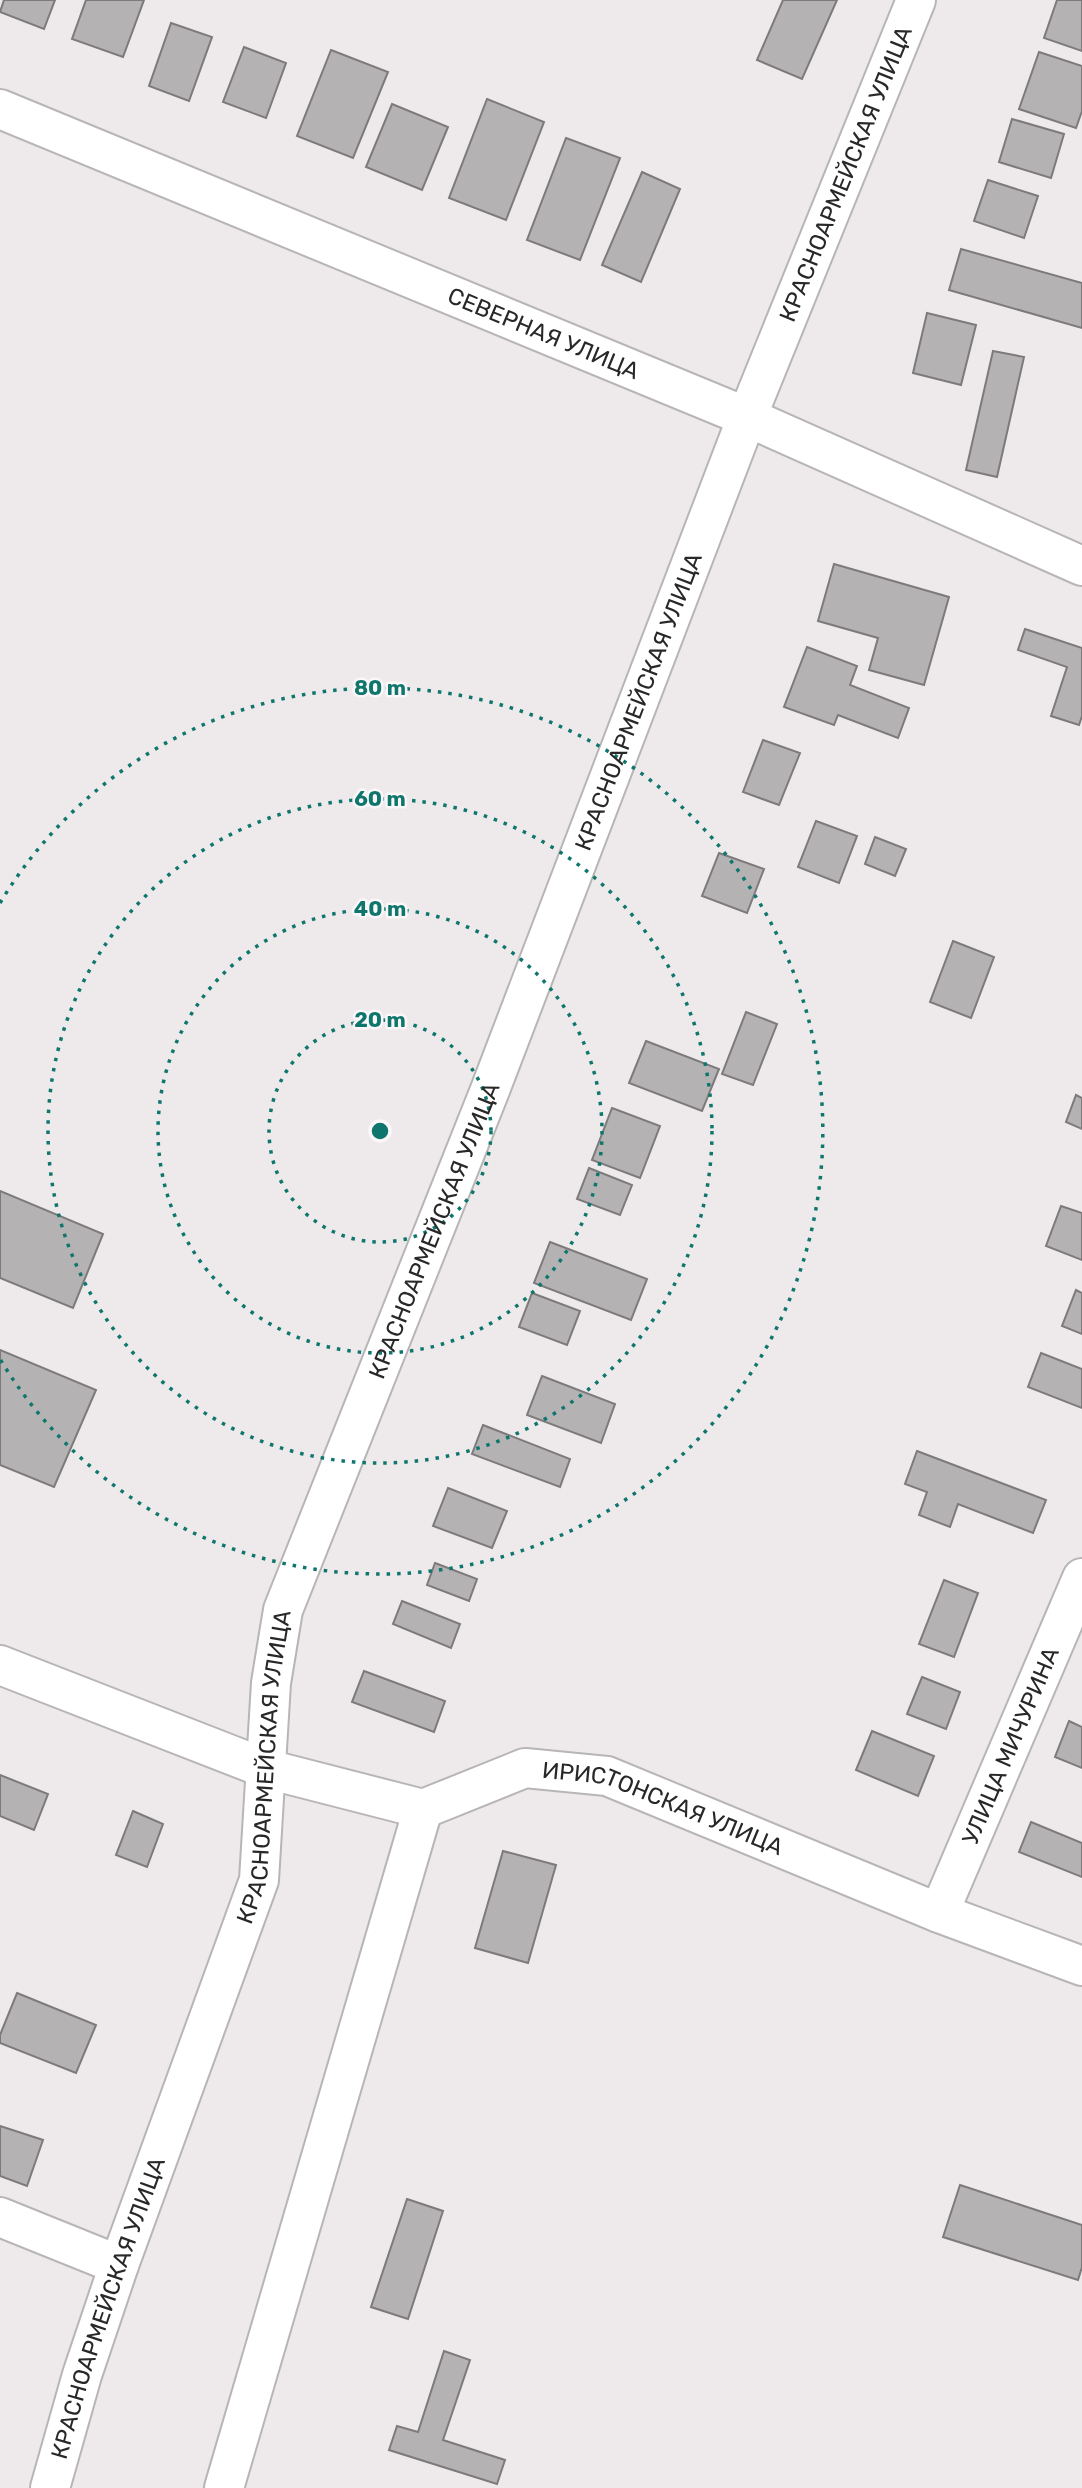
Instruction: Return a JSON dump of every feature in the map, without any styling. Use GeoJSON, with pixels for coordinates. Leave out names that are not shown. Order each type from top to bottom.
{"type":"FeatureCollection","features":[{"type":"Feature","properties":{"kind":"street","name":"КРАСНОАРМЕЙСКАЯ УЛИЦА"},"geometry":{"type":"LineString","coordinates":[[50,2488],[82,2375],[119,2265],[259,1880],[271,1683],[283,1610],[490,1090],[747,417],[916,0]]}},
{"type":"Feature","properties":{"kind":"street","name":"СЕВЕРНАЯ УЛИЦА"},"geometry":{"type":"LineString","coordinates":[[0,108],[747,417],[1082,566]]}},
{"type":"Feature","properties":{"kind":"street","name":"УЛИЦА МИЧУРИНА"},"geometry":{"type":"LineString","coordinates":[[939,1913],[1082,1578]]}},
{"type":"Feature","properties":{"kind":"street"},"geometry":{"type":"LineString","coordinates":[[0,1665],[267,1769],[423,1809],[224,2488]]}},
{"type":"Feature","properties":{"kind":"street","name":"ИРИСТОНСКАЯ УЛИЦА"},"geometry":{"type":"LineString","coordinates":[[423,1809],[524,1768],[607,1776],[939,1913],[1082,1966]]}},
{"type":"Feature","properties":{"kind":"street"},"geometry":{"type":"LineString","coordinates":[[0,2217],[119,2265]]}},
{"type":"Feature","properties":{"kind":"building"},"geometry":{"type":"Polygon","coordinates":[[[4,0],[55,0],[44,29],[0,12],[4,0]]]}},
{"type":"Feature","properties":{"kind":"building"},"geometry":{"type":"Polygon","coordinates":[[[86,0],[144,0],[123,57],[72,39],[86,0]]]}},
{"type":"Feature","properties":{"kind":"building"},"geometry":{"type":"Polygon","coordinates":[[[783,0],[837,0],[802,79],[757,60],[783,0]]]}},
{"type":"Feature","properties":{"kind":"building"},"geometry":{"type":"Polygon","coordinates":[[[1057,0],[1082,0],[1082,51],[1044,38],[1057,0]]]}},
{"type":"Feature","properties":{"kind":"building"},"geometry":{"type":"Polygon","coordinates":[[[171,23],[212,37],[189,101],[149,86],[171,23]]]}},
{"type":"Feature","properties":{"kind":"building"},"geometry":{"type":"Polygon","coordinates":[[[244,47],[286,63],[266,118],[223,102],[244,47]]]}},
{"type":"Feature","properties":{"kind":"building"},"geometry":{"type":"Polygon","coordinates":[[[331,50],[388,72],[353,158],[297,136],[331,50]]]}},
{"type":"Feature","properties":{"kind":"building"},"geometry":{"type":"Polygon","coordinates":[[[1039,52],[1082,66],[1082,111],[1076,128],[1019,109],[1039,52]]]}},
{"type":"Feature","properties":{"kind":"building"},"geometry":{"type":"Polygon","coordinates":[[[487,99],[544,122],[506,220],[449,198],[487,99]]]}},
{"type":"Feature","properties":{"kind":"building"},"geometry":{"type":"Polygon","coordinates":[[[392,104],[448,127],[422,190],[366,167],[392,104]]]}},
{"type":"Feature","properties":{"kind":"building"},"geometry":{"type":"Polygon","coordinates":[[[1012,119],[1064,134],[1051,178],[999,162],[1012,119]]]}},
{"type":"Feature","properties":{"kind":"building"},"geometry":{"type":"Polygon","coordinates":[[[566,138],[620,158],[580,260],[527,240],[566,138]]]}},
{"type":"Feature","properties":{"kind":"building"},"geometry":{"type":"Polygon","coordinates":[[[642,172],[680,189],[641,282],[602,265],[642,172]]]}},
{"type":"Feature","properties":{"kind":"building"},"geometry":{"type":"Polygon","coordinates":[[[988,180],[1038,196],[1024,238],[974,221],[988,180]]]}},
{"type":"Feature","properties":{"kind":"building"},"geometry":{"type":"Polygon","coordinates":[[[961,249],[1082,283],[1082,328],[949,290],[961,249]]]}},
{"type":"Feature","properties":{"kind":"building"},"geometry":{"type":"Polygon","coordinates":[[[927,313],[976,325],[961,385],[913,373],[927,313]]]}},
{"type":"Feature","properties":{"kind":"building"},"geometry":{"type":"Polygon","coordinates":[[[993,351],[1024,357],[997,477],[966,470],[993,351]]]}},
{"type":"Feature","properties":{"kind":"building"},"geometry":{"type":"Polygon","coordinates":[[[834,564],[949,597],[924,685],[869,670],[878,638],[818,621],[834,564]]]}},
{"type":"Feature","properties":{"kind":"building"},"geometry":{"type":"Polygon","coordinates":[[[1025,629],[1082,648],[1082,716],[1079,725],[1051,716],[1067,667],[1018,650],[1025,629]]]}},
{"type":"Feature","properties":{"kind":"building"},"geometry":{"type":"Polygon","coordinates":[[[807,647],[857,666],[850,685],[909,708],[898,738],[838,715],[834,725],[784,707],[807,647]]]}},
{"type":"Feature","properties":{"kind":"building"},"geometry":{"type":"Polygon","coordinates":[[[763,740],[800,753],[779,805],[743,792],[763,740]]]}},
{"type":"Feature","properties":{"kind":"building"},"geometry":{"type":"Polygon","coordinates":[[[816,821],[857,836],[839,883],[798,867],[816,821]]]}},
{"type":"Feature","properties":{"kind":"building"},"geometry":{"type":"Polygon","coordinates":[[[875,837],[906,849],[895,876],[865,864],[875,837]]]}},
{"type":"Feature","properties":{"kind":"building"},"geometry":{"type":"Polygon","coordinates":[[[719,853],[764,869],[747,913],[702,896],[719,853]]]}},
{"type":"Feature","properties":{"kind":"building"},"geometry":{"type":"Polygon","coordinates":[[[953,941],[994,957],[971,1018],[930,1002],[953,941]]]}},
{"type":"Feature","properties":{"kind":"building"},"geometry":{"type":"Polygon","coordinates":[[[746,1012],[777,1024],[753,1085],[722,1074],[746,1012]]]}},
{"type":"Feature","properties":{"kind":"building"},"geometry":{"type":"Polygon","coordinates":[[[646,1041],[719,1069],[702,1111],[629,1083],[646,1041]]]}},
{"type":"Feature","properties":{"kind":"building"},"geometry":{"type":"Polygon","coordinates":[[[1076,1095],[1082,1098],[1082,1129],[1066,1122],[1076,1095]]]}},
{"type":"Feature","properties":{"kind":"building"},"geometry":{"type":"Polygon","coordinates":[[[612,1108],[660,1126],[640,1178],[592,1160],[612,1108]]]}},
{"type":"Feature","properties":{"kind":"building"},"geometry":{"type":"Polygon","coordinates":[[[589,1168],[632,1185],[620,1215],[577,1199],[589,1168]]]}},
{"type":"Feature","properties":{"kind":"building"},"geometry":{"type":"Polygon","coordinates":[[[0,1191],[103,1234],[73,1308],[0,1278],[0,1191]]]}},
{"type":"Feature","properties":{"kind":"building"},"geometry":{"type":"Polygon","coordinates":[[[1061,1206],[1082,1213],[1082,1260],[1046,1246],[1061,1206]]]}},
{"type":"Feature","properties":{"kind":"building"},"geometry":{"type":"Polygon","coordinates":[[[550,1242],[647,1279],[631,1320],[534,1283],[550,1242]]]}},
{"type":"Feature","properties":{"kind":"building"},"geometry":{"type":"Polygon","coordinates":[[[1076,1290],[1082,1293],[1082,1334],[1062,1326],[1076,1290]]]}},
{"type":"Feature","properties":{"kind":"building"},"geometry":{"type":"Polygon","coordinates":[[[532,1293],[580,1311],[567,1345],[519,1327],[532,1293]]]}},
{"type":"Feature","properties":{"kind":"building"},"geometry":{"type":"Polygon","coordinates":[[[0,1350],[96,1390],[54,1487],[0,1465],[0,1350]]]}},
{"type":"Feature","properties":{"kind":"building"},"geometry":{"type":"Polygon","coordinates":[[[1041,1353],[1082,1369],[1082,1408],[1028,1387],[1041,1353]]]}},
{"type":"Feature","properties":{"kind":"building"},"geometry":{"type":"Polygon","coordinates":[[[542,1376],[615,1404],[601,1443],[527,1415],[542,1376]]]}},
{"type":"Feature","properties":{"kind":"building"},"geometry":{"type":"Polygon","coordinates":[[[483,1425],[570,1459],[560,1487],[472,1454],[483,1425]]]}},
{"type":"Feature","properties":{"kind":"building"},"geometry":{"type":"Polygon","coordinates":[[[917,1451],[1046,1500],[1033,1533],[958,1504],[950,1527],[919,1515],[927,1492],[905,1484],[917,1451]]]}},
{"type":"Feature","properties":{"kind":"building"},"geometry":{"type":"Polygon","coordinates":[[[448,1488],[507,1511],[492,1548],[433,1526],[448,1488]]]}},
{"type":"Feature","properties":{"kind":"building"},"geometry":{"type":"Polygon","coordinates":[[[435,1563],[477,1579],[469,1601],[427,1585],[435,1563]]]}},
{"type":"Feature","properties":{"kind":"building"},"geometry":{"type":"Polygon","coordinates":[[[944,1580],[978,1593],[954,1657],[919,1644],[944,1580]]]}},
{"type":"Feature","properties":{"kind":"building"},"geometry":{"type":"Polygon","coordinates":[[[402,1601],[460,1624],[451,1648],[393,1624],[402,1601]]]}},
{"type":"Feature","properties":{"kind":"building"},"geometry":{"type":"Polygon","coordinates":[[[364,1671],[445,1701],[434,1732],[352,1702],[364,1671]]]}},
{"type":"Feature","properties":{"kind":"building"},"geometry":{"type":"Polygon","coordinates":[[[922,1677],[960,1692],[946,1729],[907,1714],[922,1677]]]}},
{"type":"Feature","properties":{"kind":"building"},"geometry":{"type":"Polygon","coordinates":[[[1069,1721],[1082,1727],[1082,1768],[1055,1757],[1069,1721]]]}},
{"type":"Feature","properties":{"kind":"building"},"geometry":{"type":"Polygon","coordinates":[[[872,1731],[934,1756],[918,1796],[856,1770],[872,1731]]]}},
{"type":"Feature","properties":{"kind":"building"},"geometry":{"type":"Polygon","coordinates":[[[0,1775],[48,1794],[34,1830],[0,1816],[0,1775]]]}},
{"type":"Feature","properties":{"kind":"building"},"geometry":{"type":"Polygon","coordinates":[[[133,1811],[163,1824],[147,1867],[116,1855],[133,1811]]]}},
{"type":"Feature","properties":{"kind":"building"},"geometry":{"type":"Polygon","coordinates":[[[1031,1822],[1082,1843],[1082,1877],[1019,1852],[1031,1822]]]}},
{"type":"Feature","properties":{"kind":"building"},"geometry":{"type":"Polygon","coordinates":[[[503,1851],[556,1865],[528,1963],[475,1948],[503,1851]]]}},
{"type":"Feature","properties":{"kind":"building"},"geometry":{"type":"Polygon","coordinates":[[[17,1993],[96,2025],[76,2073],[0,2043],[0,2035],[17,1993]]]}},
{"type":"Feature","properties":{"kind":"building"},"geometry":{"type":"Polygon","coordinates":[[[0,2126],[43,2140],[27,2186],[0,2176],[0,2126]]]}},
{"type":"Feature","properties":{"kind":"building"},"geometry":{"type":"Polygon","coordinates":[[[960,2185],[1082,2225],[1082,2267],[1078,2280],[943,2237],[960,2185]]]}},
{"type":"Feature","properties":{"kind":"building"},"geometry":{"type":"Polygon","coordinates":[[[407,2199],[443,2211],[408,2319],[371,2307],[407,2199]]]}},
{"type":"Feature","properties":{"kind":"building"},"geometry":{"type":"Polygon","coordinates":[[[444,2351],[470,2360],[443,2440],[505,2460],[497,2484],[389,2450],[397,2426],[418,2432],[444,2351]]]}}]}
